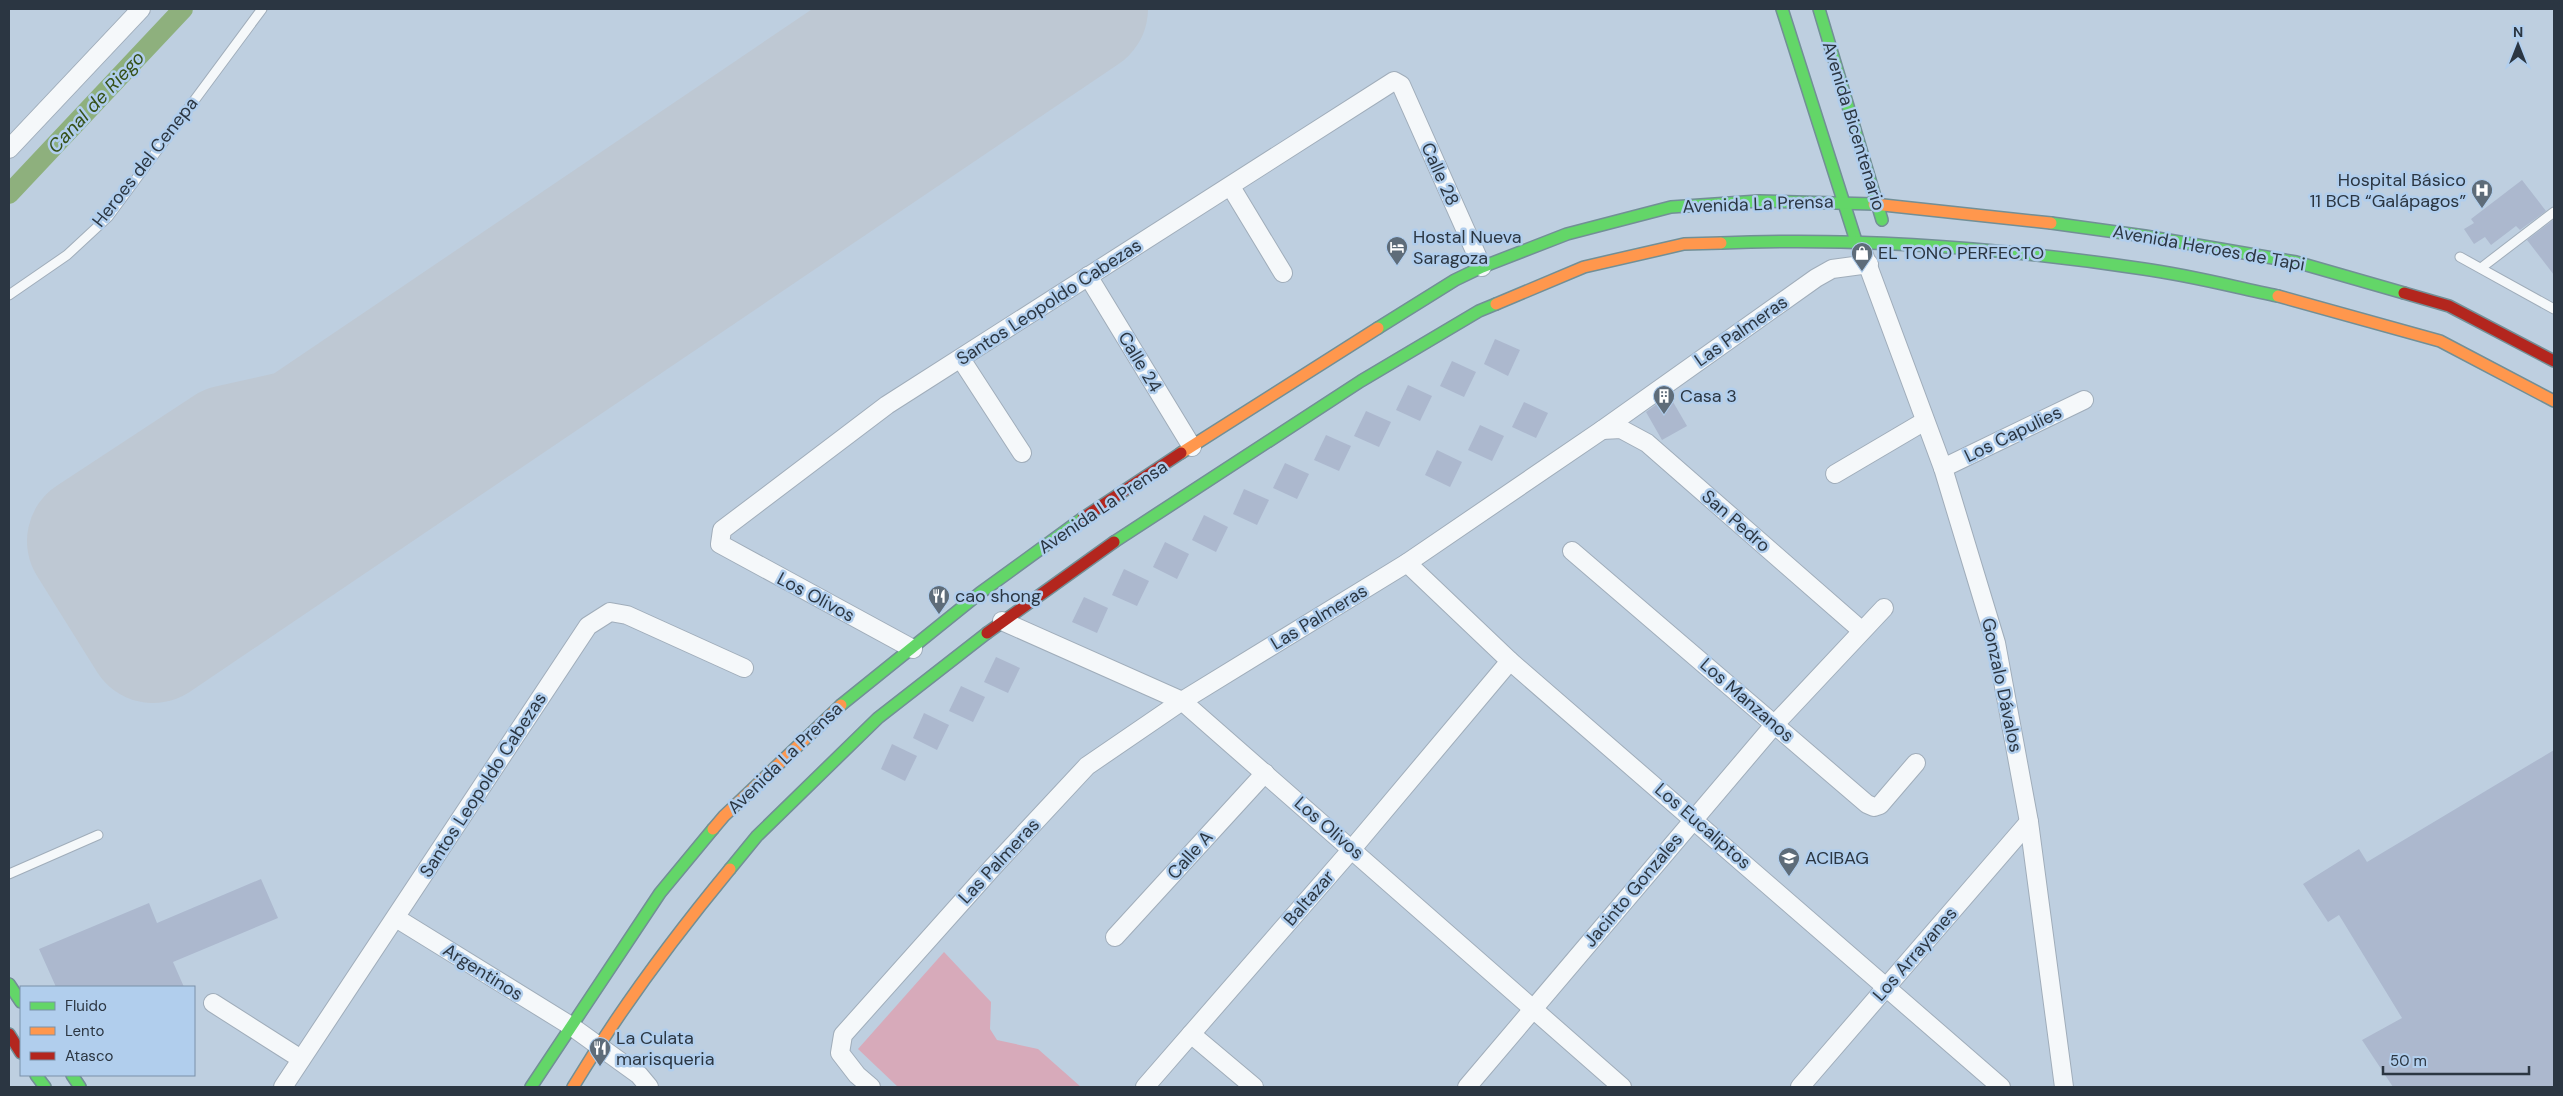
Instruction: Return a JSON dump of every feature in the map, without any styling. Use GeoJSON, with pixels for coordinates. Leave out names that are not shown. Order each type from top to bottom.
{"type":"FeatureCollection","features":[{"type":"Feature","properties":{"kind":"main road","name":"Avenida Bicentenario"},"geometry":{"type":"LineString","coordinates":[[1782,9],[1846,202],[1856,241]]}},
{"type":"Feature","properties":{"kind":"main road","name":"Avenida Bicentenario"},"geometry":{"type":"LineString","coordinates":[[1819,9],[1888,243]]}},
{"type":"Feature","properties":{"kind":"main road","name":"Avenida La Prensa"},"geometry":{"type":"LineString","coordinates":[[531,1087],[660,893],[724,816],[848,698],[913,649],[980,593],[1110,498],[1455,280],[1482,267],[1568,234],[1671,207],[1759,201],[1846,202]]}},
{"type":"Feature","properties":{"kind":"main road","name":"Avenida Heroes de Tapi"},"geometry":{"type":"LineString","coordinates":[[1846,202],[2017,218],[2146,236],[2296,262],[2449,306],[2554,361]]}},
{"type":"Feature","properties":{"kind":"main road","name":"Avenida La Prensa"},"geometry":{"type":"LineString","coordinates":[[573,1087],[598,1046],[701,904],[757,836],[878,718],[1002,621],[1140,524],[1240,462],[1361,381],[1479,311],[1584,267],[1684,244],[1761,241],[1856,241]]}},
{"type":"Feature","properties":{"kind":"main road","name":"Avenida Heroes de Tapi"},"geometry":{"type":"LineString","coordinates":[[1856,241],[2020,253],[2146,269],[2296,299],[2440,341],[2554,400]]}},
{"type":"Feature","properties":{"kind":"main road"},"geometry":{"type":"LineString","coordinates":[[9,984],[20,1000]]}},
{"type":"Feature","properties":{"kind":"main road"},"geometry":{"type":"LineString","coordinates":[[9,1034],[20,1051]]}},
{"type":"Feature","properties":{"kind":"main road"},"geometry":{"type":"LineString","coordinates":[[73,1076],[80,1087]]}},
{"type":"Feature","properties":{"kind":"street"},"geometry":{"type":"LineString","coordinates":[[9,149],[141,9]]}},
{"type":"Feature","properties":{"kind":"street","name":"Santos Leopoldo Cabezas"},"geometry":{"type":"LineString","coordinates":[[720,544],[722,530],[887,405],[1394,81],[1398,82]]}},
{"type":"Feature","properties":{"kind":"street","name":"Calle 28"},"geometry":{"type":"LineString","coordinates":[[1398,82],[1482,267]]}},
{"type":"Feature","properties":{"kind":"street"},"geometry":{"type":"LineString","coordinates":[[1231,186],[1283,273]]}},
{"type":"Feature","properties":{"kind":"street","name":"Gonzalo Dávalos"},"geometry":{"type":"LineString","coordinates":[[1856,241],[1869,264],[1943,468],[1996,643],[2028,822],[2064,1087]]}},
{"type":"Feature","properties":{"kind":"street","name":"Las Palmeras"},"geometry":{"type":"LineString","coordinates":[[871,1087],[857,1075],[840,1053],[843,1035],[993,867],[1088,766],[1182,700],[1407,563],[1602,430],[1816,278],[1832,269],[1869,264]]}},
{"type":"Feature","properties":{"kind":"street","name":"Calle 24"},"geometry":{"type":"LineString","coordinates":[[1088,276],[1192,447]]}},
{"type":"Feature","properties":{"kind":"street"},"geometry":{"type":"LineString","coordinates":[[961,359],[1022,454]]}},
{"type":"Feature","properties":{"kind":"street","name":"Los Capulies"},"geometry":{"type":"LineString","coordinates":[[1943,468],[2084,400]]}},
{"type":"Feature","properties":{"kind":"street"},"geometry":{"type":"LineString","coordinates":[[1835,474],[1925,421]]}},
{"type":"Feature","properties":{"kind":"street","name":"San Pedro"},"geometry":{"type":"LineString","coordinates":[[1602,430],[1621,429],[1646,443],[1861,630]]}},
{"type":"Feature","properties":{"kind":"street","name":"Los Olivos"},"geometry":{"type":"LineString","coordinates":[[720,544],[913,649]]}},
{"type":"Feature","properties":{"kind":"street","name":"Los Manzanos"},"geometry":{"type":"LineString","coordinates":[[1572,551],[1867,804],[1874,807],[1880,805],[1916,763]]}},
{"type":"Feature","properties":{"kind":"street","name":"Los Eucaliptos"},"geometry":{"type":"LineString","coordinates":[[1407,563],[1510,661],[1694,818],[1887,987],[1996,1086]]}},
{"type":"Feature","properties":{"kind":"street","name":"Jacinto Gonzales"},"geometry":{"type":"LineString","coordinates":[[1467,1087],[1775,724],[1861,630],[1884,608]]}},
{"type":"Feature","properties":{"kind":"street","name":"Santos Leopoldo Cabezas"},"geometry":{"type":"LineString","coordinates":[[282,1087],[396,918],[588,626],[610,612],[627,615],[744,668]]}},
{"type":"Feature","properties":{"kind":"street","name":"Los Olivos"},"geometry":{"type":"LineString","coordinates":[[1002,621],[1182,700],[1532,1010],[1622,1087]]}},
{"type":"Feature","properties":{"kind":"street","name":"Baltazar"},"geometry":{"type":"LineString","coordinates":[[1145,1087],[1352,849],[1510,661]]}},
{"type":"Feature","properties":{"kind":"street","name":"Calle A"},"geometry":{"type":"LineString","coordinates":[[1115,937],[1265,773]]}},
{"type":"Feature","properties":{"kind":"street","name":"Los Arrayanes"},"geometry":{"type":"LineString","coordinates":[[1800,1087],[2028,822]]}},
{"type":"Feature","properties":{"kind":"street","name":"Argentinos"},"geometry":{"type":"LineString","coordinates":[[396,918],[571,1026],[598,1046]]}},
{"type":"Feature","properties":{"kind":"street"},"geometry":{"type":"LineString","coordinates":[[213,1003],[301,1059]]}},
{"type":"Feature","properties":{"kind":"street"},"geometry":{"type":"LineString","coordinates":[[1191,1034],[1254,1087]]}},
{"type":"Feature","properties":{"kind":"street"},"geometry":{"type":"LineString","coordinates":[[598,1046],[638,1075],[648,1087]]}},
{"type":"Feature","properties":{"kind":"lane","name":"Heroes del Cenepa"},"geometry":{"type":"LineString","coordinates":[[9,295],[67,255],[108,217],[262,9]]}},
{"type":"Feature","properties":{"kind":"lane"},"geometry":{"type":"LineString","coordinates":[[2481,268],[2554,212]]}},
{"type":"Feature","properties":{"kind":"lane"},"geometry":{"type":"LineString","coordinates":[[2460,257],[2554,309]]}},
{"type":"Feature","properties":{"kind":"lane"},"geometry":{"type":"LineString","coordinates":[[9,874],[98,835]]}},
{"type":"Feature","properties":{"kind":"shaded area"},"geometry":{"type":"Polygon","coordinates":[[[944,952],[991,1002],[990,1029],[997,1040],[1038,1049],[1081,1087],[898,1087],[858,1049],[944,952]]]}},
{"type":"Feature","properties":{"kind":"building"},"geometry":{"type":"Polygon","coordinates":[[[2522,180],[2546,211],[2520,230],[2516,226],[2491,245],[2485,237],[2474,244],[2464,229],[2474,223],[2471,219],[2522,180]]]}},
{"type":"Feature","properties":{"kind":"building"},"geometry":{"type":"Polygon","coordinates":[[[2553,220],[2554,222],[2554,275],[2527,240],[2553,220]]]}},
{"type":"Feature","properties":{"kind":"building"},"geometry":{"type":"Polygon","coordinates":[[[1495,339],[1520,350],[1508,376],[1484,364],[1495,339]]]}},
{"type":"Feature","properties":{"kind":"building"},"geometry":{"type":"Polygon","coordinates":[[[1452,361],[1476,372],[1464,397],[1440,386],[1452,361]]]}},
{"type":"Feature","properties":{"kind":"building"},"geometry":{"type":"Polygon","coordinates":[[[1408,385],[1432,396],[1420,421],[1396,410],[1408,385]]]}},
{"type":"Feature","properties":{"kind":"building","name":"Casa 3"},"geometry":{"type":"Polygon","coordinates":[[[1669,395],[1687,426],[1662,440],[1646,412],[1669,395]]]}},
{"type":"Feature","properties":{"kind":"building"},"geometry":{"type":"Polygon","coordinates":[[[1524,402],[1548,413],[1536,438],[1512,427],[1524,402]]]}},
{"type":"Feature","properties":{"kind":"building"},"geometry":{"type":"Polygon","coordinates":[[[1366,411],[1391,422],[1379,447],[1354,436],[1366,411]]]}},
{"type":"Feature","properties":{"kind":"building"},"geometry":{"type":"Polygon","coordinates":[[[1480,425],[1504,436],[1492,461],[1468,450],[1480,425]]]}},
{"type":"Feature","properties":{"kind":"building"},"geometry":{"type":"Polygon","coordinates":[[[1326,435],[1351,446],[1339,471],[1314,460],[1326,435]]]}},
{"type":"Feature","properties":{"kind":"building"},"geometry":{"type":"Polygon","coordinates":[[[1437,450],[1462,462],[1450,487],[1425,475],[1437,450]]]}},
{"type":"Feature","properties":{"kind":"building"},"geometry":{"type":"Polygon","coordinates":[[[1285,463],[1309,474],[1297,499],[1273,488],[1285,463]]]}},
{"type":"Feature","properties":{"kind":"building"},"geometry":{"type":"Polygon","coordinates":[[[1244,489],[1269,500],[1257,525],[1233,514],[1244,489]]]}},
{"type":"Feature","properties":{"kind":"building"},"geometry":{"type":"Polygon","coordinates":[[[1204,515],[1228,527],[1216,552],[1192,540],[1204,515]]]}},
{"type":"Feature","properties":{"kind":"building"},"geometry":{"type":"Polygon","coordinates":[[[1165,542],[1189,554],[1177,579],[1153,567],[1165,542]]]}},
{"type":"Feature","properties":{"kind":"building"},"geometry":{"type":"Polygon","coordinates":[[[1124,569],[1149,581],[1137,606],[1112,595],[1124,569]]]}},
{"type":"Feature","properties":{"kind":"building"},"geometry":{"type":"Polygon","coordinates":[[[1084,597],[1108,608],[1097,633],[1072,622],[1084,597]]]}},
{"type":"Feature","properties":{"kind":"building"},"geometry":{"type":"Polygon","coordinates":[[[996,657],[1020,668],[1008,693],[984,682],[996,657]]]}},
{"type":"Feature","properties":{"kind":"building"},"geometry":{"type":"Polygon","coordinates":[[[961,686],[985,697],[973,722],[949,711],[961,686]]]}},
{"type":"Feature","properties":{"kind":"building"},"geometry":{"type":"Polygon","coordinates":[[[924,713],[949,725],[937,750],[913,738],[924,713]]]}},
{"type":"Feature","properties":{"kind":"building"},"geometry":{"type":"Polygon","coordinates":[[[892,744],[917,756],[905,781],[881,769],[892,744]]]}},
{"type":"Feature","properties":{"kind":"building"},"geometry":{"type":"Polygon","coordinates":[[[2554,750],[2554,1087],[2393,1087],[2362,1040],[2402,1018],[2339,915],[2328,922],[2303,884],[2359,849],[2367,862],[2554,750]]]}},
{"type":"Feature","properties":{"kind":"building"},"geometry":{"type":"Polygon","coordinates":[[[261,879],[278,918],[173,962],[184,986],[56,986],[39,949],[149,903],[157,923],[261,879]]]}},
{"type":"Feature","properties":{"kind":"waterway","name":"Canal de Riego"},"geometry":{"type":"LineString","coordinates":[[9,194],[183,9]]}},
{"type":"Feature","properties":{"kind":"runway"},"geometry":{"type":"LineString","coordinates":[[930,9],[301,435],[230,451],[93,541],[153,637],[1082,9]]}},
{"type":"Feature","properties":{"kind":"traffic: fast"},"geometry":{"type":"LineString","coordinates":[[1782,9],[1856,241]]}},
{"type":"Feature","properties":{"kind":"traffic: fast"},"geometry":{"type":"LineString","coordinates":[[1819,9],[1882,220]]}},
{"type":"Feature","properties":{"kind":"traffic: fast"},"geometry":{"type":"LineString","coordinates":[[1378,328],[1455,280],[1482,267],[1567,234],[1671,207],[1759,201],[1874,204]]}},
{"type":"Feature","properties":{"kind":"traffic: fast"},"geometry":{"type":"LineString","coordinates":[[2051,223],[2145,236],[2296,262],[2404,293]]}},
{"type":"Feature","properties":{"kind":"traffic: fast"},"geometry":{"type":"LineString","coordinates":[[1721,243],[1880,243],[2039,255],[2161,272],[2278,296]]}},
{"type":"Feature","properties":{"kind":"traffic: fast"},"geometry":{"type":"LineString","coordinates":[[1114,542],[1361,381],[1479,311],[1496,304]]}},
{"type":"Feature","properties":{"kind":"traffic: fast"},"geometry":{"type":"LineString","coordinates":[[841,705],[980,593],[1083,518]]}},
{"type":"Feature","properties":{"kind":"traffic: fast"},"geometry":{"type":"LineString","coordinates":[[730,869],[757,836],[878,718],[987,633]]}},
{"type":"Feature","properties":{"kind":"traffic: fast"},"geometry":{"type":"LineString","coordinates":[[531,1087],[660,893],[713,829]]}},
{"type":"Feature","properties":{"kind":"traffic: fast"},"geometry":{"type":"LineString","coordinates":[[9,984],[20,1000]]}},
{"type":"Feature","properties":{"kind":"traffic: fast"},"geometry":{"type":"LineString","coordinates":[[37,1076],[45,1087]]}},
{"type":"Feature","properties":{"kind":"traffic: fast"},"geometry":{"type":"LineString","coordinates":[[73,1076],[80,1087]]}},
{"type":"Feature","properties":{"kind":"traffic: slow"},"geometry":{"type":"LineString","coordinates":[[1874,204],[2051,223]]}},
{"type":"Feature","properties":{"kind":"traffic: slow"},"geometry":{"type":"LineString","coordinates":[[1496,304],[1584,267],[1684,244],[1721,243]]}},
{"type":"Feature","properties":{"kind":"traffic: slow"},"geometry":{"type":"LineString","coordinates":[[2278,296],[2440,341],[2554,401]]}},
{"type":"Feature","properties":{"kind":"traffic: slow"},"geometry":{"type":"LineString","coordinates":[[1181,453],[1378,328]]}},
{"type":"Feature","properties":{"kind":"traffic: slow"},"geometry":{"type":"LineString","coordinates":[[713,829],[724,816],[841,705]]}},
{"type":"Feature","properties":{"kind":"traffic: slow"},"geometry":{"type":"LineString","coordinates":[[573,1087],[647,975],[730,869]]}},
{"type":"Feature","properties":{"kind":"traffic: jam"},"geometry":{"type":"LineString","coordinates":[[2404,293],[2449,306],[2554,361]]}},
{"type":"Feature","properties":{"kind":"traffic: jam"},"geometry":{"type":"LineString","coordinates":[[1083,518],[1181,453]]}},
{"type":"Feature","properties":{"kind":"traffic: jam"},"geometry":{"type":"LineString","coordinates":[[987,633],[1114,542]]}},
{"type":"Feature","properties":{"kind":"traffic: jam"},"geometry":{"type":"LineString","coordinates":[[9,1034],[20,1051]]}},
{"type":"Feature","properties":{"kind":"place","name":"Hospital Básico 11 BCB “Galápagos”"},"geometry":{"type":"Point","coordinates":[2482,209]}},
{"type":"Feature","properties":{"kind":"place","name":"Hostal Nueva Saragoza"},"geometry":{"type":"Point","coordinates":[1397,266]}},
{"type":"Feature","properties":{"kind":"place","name":"EL TONO PERFECTO"},"geometry":{"type":"Point","coordinates":[1862,272]}},
{"type":"Feature","properties":{"kind":"place","name":"Casa 3"},"geometry":{"type":"Point","coordinates":[1664,415]}},
{"type":"Feature","properties":{"kind":"place","name":"cao shong"},"geometry":{"type":"Point","coordinates":[939,615]}},
{"type":"Feature","properties":{"kind":"place","name":"ACIBAG"},"geometry":{"type":"Point","coordinates":[1789,877]}},
{"type":"Feature","properties":{"kind":"place","name":"La Culata marisqueria"},"geometry":{"type":"Point","coordinates":[600,1067]}}]}
